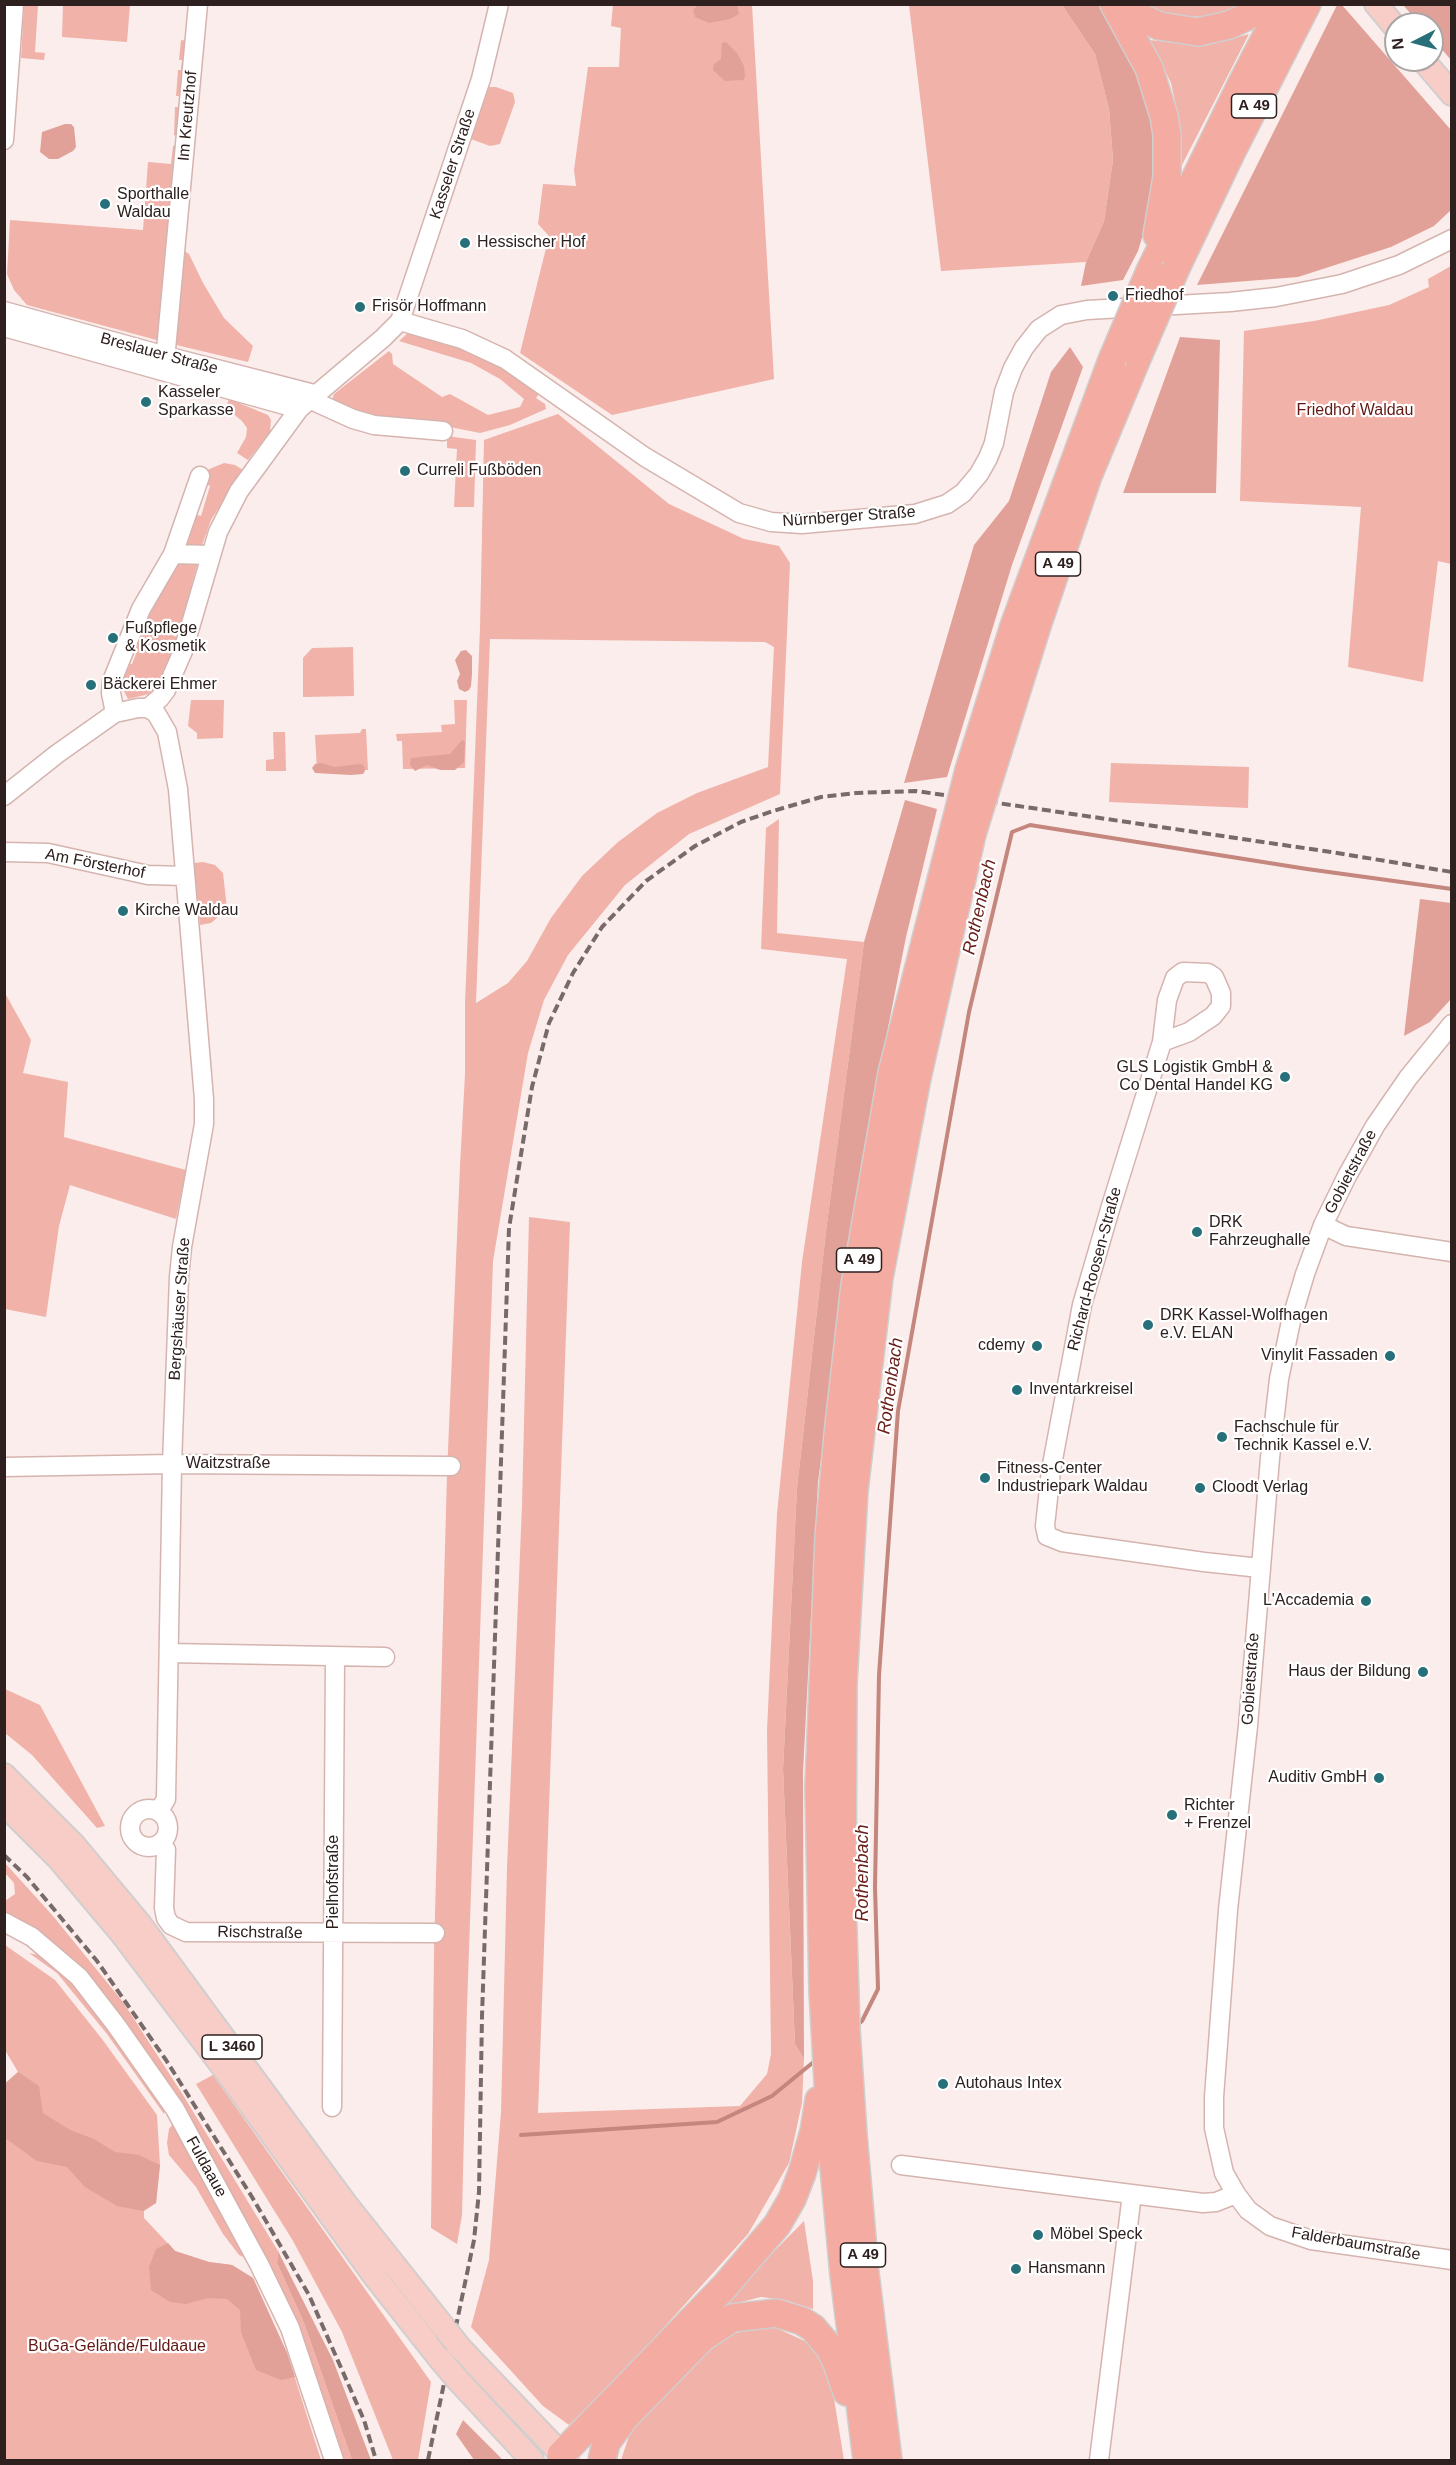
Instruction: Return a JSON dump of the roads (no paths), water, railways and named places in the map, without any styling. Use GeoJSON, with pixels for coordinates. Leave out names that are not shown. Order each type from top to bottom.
{"type":"FeatureCollection","features":[{"type":"Feature","properties":{"kind":"highway"},"geometry":{"type":"LineString","coordinates":[[1114,4],[1149,68],[1159,98],[1167,135],[1167,177],[1150,272]]}},
{"type":"Feature","properties":{"kind":"highway"},"geometry":{"type":"LineString","coordinates":[[1123,4],[1138,16],[1159,26],[1198,32],[1229,25],[1246,17],[1263,4]]}},
{"type":"Feature","properties":{"kind":"highway","name":"A 49"},"geometry":{"type":"LineString","coordinates":[[865,2460],[844,2275],[831,2047],[842,1898],[843,1684],[854,1491],[879,1278],[963,832],[980,773],[1037,626],[1088,476],[1150,272],[1283,4]]}},
{"type":"Feature","properties":{"kind":"highway","name":"A 49"},"geometry":{"type":"LineString","coordinates":[[1125,358],[1176,268],[1232,151],[1307,4]]}},
{"type":"Feature","properties":{"kind":"highway"},"geometry":{"type":"LineString","coordinates":[[559,2459],[725,2286],[777,2225],[792,2199],[810,2147],[831,2047]]}},
{"type":"Feature","properties":{"kind":"highway","name":"A 49"},"geometry":{"type":"LineString","coordinates":[[831,2047],[865,2273],[888,2460]]}},
{"type":"Feature","properties":{"kind":"highway"},"geometry":{"type":"LineString","coordinates":[[602,2460],[606,2443],[614,2430],[702,2338],[732,2318],[768,2313],[776,2313],[802,2321],[813,2328],[829,2347],[843,2379],[865,2460]]}},
{"type":"Feature","properties":{"kind":"main road"},"geometry":{"type":"LineString","coordinates":[[1433,72],[1452,94]]}},
{"type":"Feature","properties":{"kind":"main road","name":"L 3460"},"geometry":{"type":"LineString","coordinates":[[4,1775],[74,1845],[139,1923],[345,2203],[461,2349],[559,2459]]}},
{"type":"Feature","properties":{"kind":"main road","name":"L 3460"},"geometry":{"type":"LineString","coordinates":[[4,1804],[58,1858],[122,1934],[233,2081],[376,2278],[514,2451],[532,2460]]}},
{"type":"Feature","properties":{"kind":"street"},"geometry":{"type":"LineString","coordinates":[[4,141],[14,4]]}},
{"type":"Feature","properties":{"kind":"street","name":"Im Kreutzhof"},"geometry":{"type":"LineString","coordinates":[[165,364],[198,4]]}},
{"type":"Feature","properties":{"kind":"street","name":"Kasseler Straße"},"geometry":{"type":"LineString","coordinates":[[400,321],[481,79],[499,4]]}},
{"type":"Feature","properties":{"kind":"street","name":"Nürnberger Straße"},"geometry":{"type":"LineString","coordinates":[[400,321],[462,339],[505,359],[645,457],[739,513],[771,522],[802,524],[915,514],[938,508],[956,499],[979,474],[988,458],[994,443],[1004,392],[1024,348],[1039,328],[1061,315],[1087,310],[1242,301],[1342,284],[1399,265],[1452,239]]}},
{"type":"Feature","properties":{"kind":"street","name":"Breslauer Straße"},"geometry":{"type":"LineString","coordinates":[[4,311],[165,364]]}},
{"type":"Feature","properties":{"kind":"street"},"geometry":{"type":"LineString","coordinates":[[4,796],[57,754],[115,713],[148,708],[160,698],[176,670],[218,532],[240,491],[308,401],[400,321]]}},
{"type":"Feature","properties":{"kind":"street","name":"Breslauer Straße"},"geometry":{"type":"LineString","coordinates":[[4,327],[165,364],[308,401]]}},
{"type":"Feature","properties":{"kind":"street"},"geometry":{"type":"LineString","coordinates":[[308,401],[374,425],[443,431]]}},
{"type":"Feature","properties":{"kind":"street"},"geometry":{"type":"LineString","coordinates":[[115,713],[111,693],[112,681],[141,609],[173,554],[200,476]]}},
{"type":"Feature","properties":{"kind":"street"},"geometry":{"type":"LineString","coordinates":[[173,554],[210,555]]}},
{"type":"Feature","properties":{"kind":"street","name":"Bergshäuser Straße"},"geometry":{"type":"LineString","coordinates":[[148,708],[156,713],[163,722],[170,741],[178,789],[204,1099],[204,1124],[179,1277],[172,1464],[166,1798],[159,1811],[165,1817],[169,1828],[160,1845]]}},
{"type":"Feature","properties":{"kind":"street","name":"Am Försterhof"},"geometry":{"type":"LineString","coordinates":[[4,852],[48,853],[148,875],[185,876]]}},
{"type":"Feature","properties":{"kind":"street","name":"Gobietstraße"},"geometry":{"type":"LineString","coordinates":[[1236,2194],[1224,2173],[1218,2152],[1214,2097],[1228,1910],[1248,1726],[1260,1568],[1279,1379],[1291,1322],[1323,1225],[1375,1126],[1408,1078],[1452,1024]]}},
{"type":"Feature","properties":{"kind":"street","name":"Richard-Roosen-Straße"},"geometry":{"type":"LineString","coordinates":[[1162,1042],[1086,1288],[1051,1470],[1045,1526],[1047,1536],[1062,1542],[1260,1568]]}},
{"type":"Feature","properties":{"kind":"street"},"geometry":{"type":"LineString","coordinates":[[1323,1225],[1346,1236],[1452,1252]]}},
{"type":"Feature","properties":{"kind":"street","name":"Waitzstraße"},"geometry":{"type":"LineString","coordinates":[[4,1467],[172,1464],[451,1466]]}},
{"type":"Feature","properties":{"kind":"street"},"geometry":{"type":"LineString","coordinates":[[169,1653],[335,1658],[385,1657]]}},
{"type":"Feature","properties":{"kind":"street","name":"Pielhofstraße"},"geometry":{"type":"LineString","coordinates":[[332,2107],[335,1658]]}},
{"type":"Feature","properties":{"kind":"street"},"geometry":{"type":"LineString","coordinates":[[159,1811],[146,1809],[137,1813],[132,1818],[130,1831],[132,1838],[139,1845],[152,1848],[160,1845]]}},
{"type":"Feature","properties":{"kind":"street","name":"Rischstraße"},"geometry":{"type":"LineString","coordinates":[[160,1845],[166,1850],[164,1908],[166,1918],[177,1929],[186,1932],[435,1933]]}},
{"type":"Feature","properties":{"kind":"street","name":"Fuldaaue"},"geometry":{"type":"LineString","coordinates":[[4,1922],[32,1937],[79,1977],[175,2109],[259,2264],[290,2328],[334,2460]]}},
{"type":"Feature","properties":{"kind":"street"},"geometry":{"type":"LineString","coordinates":[[901,2165],[1203,2203],[1216,2202],[1236,2194]]}},
{"type":"Feature","properties":{"kind":"street"},"geometry":{"type":"LineString","coordinates":[[1099,2460],[1132,2194]]}},
{"type":"Feature","properties":{"kind":"street","name":"Falderbaumstraße"},"geometry":{"type":"LineString","coordinates":[[1236,2194],[1248,2210],[1270,2226],[1289,2234],[1311,2240],[1452,2260]]}},
{"type":"Feature","properties":{"kind":"waterway","name":"Rothenbach"},"geometry":{"type":"LineString","coordinates":[[856,2026],[862,2021],[878,1989],[875,1887],[879,1675],[898,1411],[969,1012],[1012,832],[1030,825],[1307,869],[1452,889]]}},
{"type":"Feature","properties":{"kind":"waterway","name":"Rothenbach"},"geometry":{"type":"LineString","coordinates":[[521,2135],[717,2122],[772,2096],[816,2060]]}},
{"type":"Feature","properties":{"kind":"railway"},"geometry":{"type":"LineString","coordinates":[[428,2460],[474,2240],[479,2192],[482,2016],[509,1228],[532,1087],[549,1023],[573,973],[602,927],[646,881],[695,846],[741,822],[773,811],[821,797],[856,793],[916,791],[1452,872]]}},
{"type":"Feature","properties":{"kind":"railway"},"geometry":{"type":"LineString","coordinates":[[4,1855],[27,1877],[97,1961],[166,2060],[252,2197],[309,2295],[364,2420],[376,2460]]}},
{"type":"Feature","properties":{"kind":"place","name":"Sporthalle Waldau"},"geometry":{"type":"Point","coordinates":[105,204]}},
{"type":"Feature","properties":{"kind":"place","name":"Hessischer Hof"},"geometry":{"type":"Point","coordinates":[465,243]}},
{"type":"Feature","properties":{"kind":"place","name":"Friedhof"},"geometry":{"type":"Point","coordinates":[1113,296]}},
{"type":"Feature","properties":{"kind":"place","name":"Frisör Hoffmann"},"geometry":{"type":"Point","coordinates":[360,307]}},
{"type":"Feature","properties":{"kind":"place","name":"Kasseler Sparkasse"},"geometry":{"type":"Point","coordinates":[146,402]}},
{"type":"Feature","properties":{"kind":"place","name":"Curreli Fußböden"},"geometry":{"type":"Point","coordinates":[405,471]}},
{"type":"Feature","properties":{"kind":"place","name":"Fußpflege & Kosmetik"},"geometry":{"type":"Point","coordinates":[113,638]}},
{"type":"Feature","properties":{"kind":"place","name":"Bäckerei Ehmer"},"geometry":{"type":"Point","coordinates":[91,685]}},
{"type":"Feature","properties":{"kind":"place","name":"Kirche Waldau"},"geometry":{"type":"Point","coordinates":[123,911]}},
{"type":"Feature","properties":{"kind":"place","name":"GLS Logistik GmbH & Co Dental Handel KG"},"geometry":{"type":"Point","coordinates":[1285,1077]}},
{"type":"Feature","properties":{"kind":"place","name":"DRK Fahrzeughalle"},"geometry":{"type":"Point","coordinates":[1197,1232]}},
{"type":"Feature","properties":{"kind":"place","name":"DRK Kassel-Wolfhagen e.V. ELAN"},"geometry":{"type":"Point","coordinates":[1148,1325]}},
{"type":"Feature","properties":{"kind":"place","name":"cdemy"},"geometry":{"type":"Point","coordinates":[1037,1346]}},
{"type":"Feature","properties":{"kind":"place","name":"Vinylit Fassaden"},"geometry":{"type":"Point","coordinates":[1390,1356]}},
{"type":"Feature","properties":{"kind":"place","name":"Inventarkreisel"},"geometry":{"type":"Point","coordinates":[1017,1390]}},
{"type":"Feature","properties":{"kind":"place","name":"Fachschule für Technik Kassel e.V."},"geometry":{"type":"Point","coordinates":[1222,1437]}},
{"type":"Feature","properties":{"kind":"place","name":"Fitness-Center Industriepark Waldau"},"geometry":{"type":"Point","coordinates":[985,1478]}},
{"type":"Feature","properties":{"kind":"place","name":"Cloodt Verlag"},"geometry":{"type":"Point","coordinates":[1200,1488]}},
{"type":"Feature","properties":{"kind":"place","name":"L'Accademia"},"geometry":{"type":"Point","coordinates":[1366,1601]}},
{"type":"Feature","properties":{"kind":"place","name":"Haus der Bildung"},"geometry":{"type":"Point","coordinates":[1423,1672]}},
{"type":"Feature","properties":{"kind":"place","name":"Auditiv GmbH"},"geometry":{"type":"Point","coordinates":[1379,1778]}},
{"type":"Feature","properties":{"kind":"place","name":"Richter + Frenzel"},"geometry":{"type":"Point","coordinates":[1172,1815]}},
{"type":"Feature","properties":{"kind":"place","name":"Autohaus Intex"},"geometry":{"type":"Point","coordinates":[943,2084]}},
{"type":"Feature","properties":{"kind":"place","name":"Möbel Speck"},"geometry":{"type":"Point","coordinates":[1038,2235]}},
{"type":"Feature","properties":{"kind":"place","name":"Hansmann"},"geometry":{"type":"Point","coordinates":[1016,2269]}},
{"type":"Feature","properties":{"kind":"park label","name":"Friedhof Waldau"},"geometry":{"type":"Point","coordinates":[1355,411]}},
{"type":"Feature","properties":{"kind":"park label","name":"BuGa-Gelände/Fuldaaue"},"geometry":{"type":"Point","coordinates":[117,2347]}}]}
